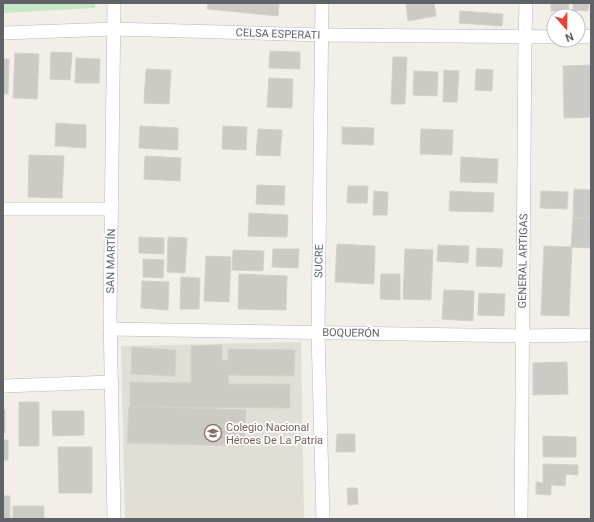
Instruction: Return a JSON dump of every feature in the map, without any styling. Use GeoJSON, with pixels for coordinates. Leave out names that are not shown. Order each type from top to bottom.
{"type":"FeatureCollection","features":[{"type":"Feature","properties":{"kind":"street","name":"SAN MARTÍN"},"geometry":{"type":"LineString","coordinates":[[114,3],[110,329],[114,519]]}},
{"type":"Feature","properties":{"kind":"street","name":"SUCRE"},"geometry":{"type":"LineString","coordinates":[[322,3],[318,333],[323,519]]}},
{"type":"Feature","properties":{"kind":"street","name":"GENERAL ARTIGAS"},"geometry":{"type":"LineString","coordinates":[[521,519],[526,3]]}},
{"type":"Feature","properties":{"kind":"street","name":"CELSA ESPERATI"},"geometry":{"type":"LineString","coordinates":[[3,33],[114,29],[321,35],[546,37]]}},
{"type":"Feature","properties":{"kind":"street"},"geometry":{"type":"LineString","coordinates":[[3,209],[111,209]]}},
{"type":"Feature","properties":{"kind":"street","name":"BOQUERÓN"},"geometry":{"type":"LineString","coordinates":[[110,329],[522,336],[591,335]]}},
{"type":"Feature","properties":{"kind":"street"},"geometry":{"type":"LineString","coordinates":[[3,386],[112,382]]}},
{"type":"Feature","properties":{"kind":"shaded area","name":"Colegio Nacional Héroes De La Patria"},"geometry":{"type":"Polygon","coordinates":[[[301,342],[304,519],[125,519],[121,346],[301,342]]]}},
{"type":"Feature","properties":{"kind":"green space"},"geometry":{"type":"Polygon","coordinates":[[[3,3],[95,3],[95,8],[3,13],[3,3]]]}},
{"type":"Feature","properties":{"kind":"building"},"geometry":{"type":"Polygon","coordinates":[[[208,3],[279,3],[278,16],[207,9],[208,3]]]}},
{"type":"Feature","properties":{"kind":"building"},"geometry":{"type":"Polygon","coordinates":[[[406,3],[434,3],[436,16],[408,21],[406,3]]]}},
{"type":"Feature","properties":{"kind":"building"},"geometry":{"type":"Polygon","coordinates":[[[551,3],[569,3],[568,8],[551,8],[551,3]]]}},
{"type":"Feature","properties":{"kind":"building"},"geometry":{"type":"Polygon","coordinates":[[[573,3],[589,3],[588,11],[586,11],[586,8],[573,8],[573,3]]]}},
{"type":"Feature","properties":{"kind":"building"},"geometry":{"type":"Polygon","coordinates":[[[460,11],[503,14],[502,26],[459,23],[460,11]]]}},
{"type":"Feature","properties":{"kind":"building"},"geometry":{"type":"Polygon","coordinates":[[[270,51],[300,52],[300,69],[269,68],[270,51]]]}},
{"type":"Feature","properties":{"kind":"building"},"geometry":{"type":"Polygon","coordinates":[[[51,52],[72,53],[70,80],[50,79],[51,52]]]}},
{"type":"Feature","properties":{"kind":"building"},"geometry":{"type":"Polygon","coordinates":[[[15,53],[39,54],[37,99],[13,98],[15,53]]]}},
{"type":"Feature","properties":{"kind":"building"},"geometry":{"type":"Polygon","coordinates":[[[393,57],[407,57],[405,104],[391,104],[393,57]]]}},
{"type":"Feature","properties":{"kind":"building"},"geometry":{"type":"Polygon","coordinates":[[[76,58],[100,59],[99,83],[75,83],[76,58]]]}},
{"type":"Feature","properties":{"kind":"building"},"geometry":{"type":"Polygon","coordinates":[[[3,59],[9,59],[8,94],[3,94],[3,59]]]}},
{"type":"Feature","properties":{"kind":"building"},"geometry":{"type":"Polygon","coordinates":[[[591,65],[591,117],[564,118],[563,66],[591,65]]]}},
{"type":"Feature","properties":{"kind":"building"},"geometry":{"type":"Polygon","coordinates":[[[146,69],[171,70],[169,104],[144,103],[146,69]]]}},
{"type":"Feature","properties":{"kind":"building"},"geometry":{"type":"Polygon","coordinates":[[[476,69],[493,70],[492,91],[475,90],[476,69]]]}},
{"type":"Feature","properties":{"kind":"building"},"geometry":{"type":"Polygon","coordinates":[[[444,70],[459,71],[457,102],[443,102],[444,70]]]}},
{"type":"Feature","properties":{"kind":"building"},"geometry":{"type":"Polygon","coordinates":[[[414,71],[438,72],[437,96],[413,95],[414,71]]]}},
{"type":"Feature","properties":{"kind":"building"},"geometry":{"type":"Polygon","coordinates":[[[269,78],[293,79],[292,108],[267,107],[269,78]]]}},
{"type":"Feature","properties":{"kind":"building"},"geometry":{"type":"Polygon","coordinates":[[[56,123],[86,125],[86,148],[55,146],[56,123]]]}},
{"type":"Feature","properties":{"kind":"building"},"geometry":{"type":"Polygon","coordinates":[[[140,126],[178,128],[178,150],[139,148],[140,126]]]}},
{"type":"Feature","properties":{"kind":"building"},"geometry":{"type":"Polygon","coordinates":[[[223,126],[247,127],[246,150],[222,149],[223,126]]]}},
{"type":"Feature","properties":{"kind":"building"},"geometry":{"type":"Polygon","coordinates":[[[342,127],[374,128],[373,145],[342,144],[342,127]]]}},
{"type":"Feature","properties":{"kind":"building"},"geometry":{"type":"Polygon","coordinates":[[[258,129],[282,130],[280,156],[256,155],[258,129]]]}},
{"type":"Feature","properties":{"kind":"building"},"geometry":{"type":"Polygon","coordinates":[[[421,129],[453,130],[452,155],[420,154],[421,129]]]}},
{"type":"Feature","properties":{"kind":"building"},"geometry":{"type":"Polygon","coordinates":[[[29,155],[64,156],[62,198],[28,197],[29,155]]]}},
{"type":"Feature","properties":{"kind":"building"},"geometry":{"type":"Polygon","coordinates":[[[145,156],[181,158],[180,181],[144,179],[145,156]]]}},
{"type":"Feature","properties":{"kind":"building"},"geometry":{"type":"Polygon","coordinates":[[[461,157],[498,159],[497,183],[460,182],[461,157]]]}},
{"type":"Feature","properties":{"kind":"building"},"geometry":{"type":"Polygon","coordinates":[[[257,185],[285,186],[284,205],[256,204],[257,185]]]}},
{"type":"Feature","properties":{"kind":"building"},"geometry":{"type":"Polygon","coordinates":[[[348,186],[368,186],[367,203],[347,203],[348,186]]]}},
{"type":"Feature","properties":{"kind":"building"},"geometry":{"type":"Polygon","coordinates":[[[574,189],[591,190],[591,218],[573,218],[574,189]]]}},
{"type":"Feature","properties":{"kind":"building"},"geometry":{"type":"Polygon","coordinates":[[[374,191],[388,192],[387,215],[373,215],[374,191]]]}},
{"type":"Feature","properties":{"kind":"building"},"geometry":{"type":"Polygon","coordinates":[[[450,191],[494,193],[493,212],[449,211],[450,191]]]}},
{"type":"Feature","properties":{"kind":"building"},"geometry":{"type":"Polygon","coordinates":[[[541,191],[568,192],[567,209],[540,208],[541,191]]]}},
{"type":"Feature","properties":{"kind":"building"},"geometry":{"type":"Polygon","coordinates":[[[249,213],[288,215],[287,237],[248,236],[249,213]]]}},
{"type":"Feature","properties":{"kind":"building"},"geometry":{"type":"Polygon","coordinates":[[[573,218],[591,218],[591,248],[571,247],[573,218]]]}},
{"type":"Feature","properties":{"kind":"building"},"geometry":{"type":"Polygon","coordinates":[[[139,237],[164,238],[164,254],[139,253],[139,237]]]}},
{"type":"Feature","properties":{"kind":"building"},"geometry":{"type":"Polygon","coordinates":[[[168,237],[187,238],[185,273],[167,272],[168,237]]]}},
{"type":"Feature","properties":{"kind":"building"},"geometry":{"type":"Polygon","coordinates":[[[337,244],[375,246],[374,284],[335,282],[337,244]]]}},
{"type":"Feature","properties":{"kind":"building"},"geometry":{"type":"Polygon","coordinates":[[[438,245],[469,246],[468,263],[437,261],[438,245]]]}},
{"type":"Feature","properties":{"kind":"building"},"geometry":{"type":"Polygon","coordinates":[[[544,246],[572,247],[569,316],[541,315],[544,246]]]}},
{"type":"Feature","properties":{"kind":"building"},"geometry":{"type":"Polygon","coordinates":[[[477,248],[503,249],[502,267],[476,266],[477,248]]]}},
{"type":"Feature","properties":{"kind":"building"},"geometry":{"type":"Polygon","coordinates":[[[273,249],[299,249],[298,268],[272,267],[273,249]]]}},
{"type":"Feature","properties":{"kind":"building"},"geometry":{"type":"Polygon","coordinates":[[[405,249],[433,250],[431,300],[403,299],[405,249]]]}},
{"type":"Feature","properties":{"kind":"building"},"geometry":{"type":"Polygon","coordinates":[[[233,250],[264,251],[263,271],[232,270],[233,250]]]}},
{"type":"Feature","properties":{"kind":"building"},"geometry":{"type":"Polygon","coordinates":[[[206,256],[231,257],[229,302],[204,301],[206,256]]]}},
{"type":"Feature","properties":{"kind":"building"},"geometry":{"type":"Polygon","coordinates":[[[143,259],[164,260],[163,278],[143,277],[143,259]]]}},
{"type":"Feature","properties":{"kind":"building"},"geometry":{"type":"Polygon","coordinates":[[[239,274],[287,276],[286,310],[238,309],[239,274]]]}},
{"type":"Feature","properties":{"kind":"building"},"geometry":{"type":"Polygon","coordinates":[[[381,274],[400,274],[400,300],[380,299],[381,274]]]}},
{"type":"Feature","properties":{"kind":"building"},"geometry":{"type":"Polygon","coordinates":[[[181,277],[200,278],[199,309],[180,309],[181,277]]]}},
{"type":"Feature","properties":{"kind":"building"},"geometry":{"type":"Polygon","coordinates":[[[142,281],[169,282],[168,310],[141,308],[142,281]]]}},
{"type":"Feature","properties":{"kind":"building"},"geometry":{"type":"Polygon","coordinates":[[[444,290],[474,291],[473,321],[442,319],[444,290]]]}},
{"type":"Feature","properties":{"kind":"building"},"geometry":{"type":"Polygon","coordinates":[[[479,293],[505,294],[504,316],[478,315],[479,293]]]}},
{"type":"Feature","properties":{"kind":"building"},"geometry":{"type":"Polygon","coordinates":[[[222,345],[222,361],[228,360],[228,349],[295,350],[294,376],[228,375],[229,384],[290,384],[290,408],[130,407],[130,382],[191,383],[191,346],[222,345]]]}},
{"type":"Feature","properties":{"kind":"building"},"geometry":{"type":"Polygon","coordinates":[[[132,347],[176,350],[175,376],[131,374],[132,347]]]}},
{"type":"Feature","properties":{"kind":"building"},"geometry":{"type":"Polygon","coordinates":[[[567,362],[568,394],[533,395],[533,363],[567,362]]]}},
{"type":"Feature","properties":{"kind":"building"},"geometry":{"type":"Polygon","coordinates":[[[19,402],[39,402],[39,446],[19,446],[19,402]]]}},
{"type":"Feature","properties":{"kind":"building"},"geometry":{"type":"Polygon","coordinates":[[[129,406],[246,410],[244,446],[127,443],[129,406]]]}},
{"type":"Feature","properties":{"kind":"building"},"geometry":{"type":"Polygon","coordinates":[[[3,410],[5,410],[5,433],[3,433],[3,410]]]}},
{"type":"Feature","properties":{"kind":"building"},"geometry":{"type":"Polygon","coordinates":[[[52,411],[84,411],[84,435],[53,436],[52,411]]]}},
{"type":"Feature","properties":{"kind":"building"},"geometry":{"type":"Polygon","coordinates":[[[337,434],[355,434],[355,452],[336,452],[337,434]]]}},
{"type":"Feature","properties":{"kind":"building"},"geometry":{"type":"Polygon","coordinates":[[[543,436],[576,437],[576,457],[543,457],[543,436]]]}},
{"type":"Feature","properties":{"kind":"building"},"geometry":{"type":"Polygon","coordinates":[[[3,440],[8,440],[8,460],[3,460],[3,440]]]}},
{"type":"Feature","properties":{"kind":"building"},"geometry":{"type":"Polygon","coordinates":[[[58,447],[92,447],[92,493],[59,493],[58,447]]]}},
{"type":"Feature","properties":{"kind":"building"},"geometry":{"type":"Polygon","coordinates":[[[543,464],[578,465],[578,475],[566,474],[565,486],[551,485],[551,495],[536,494],[536,482],[543,483],[543,464]]]}},
{"type":"Feature","properties":{"kind":"building"},"geometry":{"type":"Polygon","coordinates":[[[347,488],[357,488],[358,504],[348,505],[347,488]]]}},
{"type":"Feature","properties":{"kind":"building"},"geometry":{"type":"Polygon","coordinates":[[[3,496],[10,496],[10,519],[3,519],[3,496]]]}},
{"type":"Feature","properties":{"kind":"building"},"geometry":{"type":"Polygon","coordinates":[[[13,506],[44,506],[44,519],[13,519],[13,506]]]}},
{"type":"Feature","properties":{"kind":"place","name":"Colegio Nacional Héroes De La Patria"},"geometry":{"type":"Point","coordinates":[213,433]}}]}
